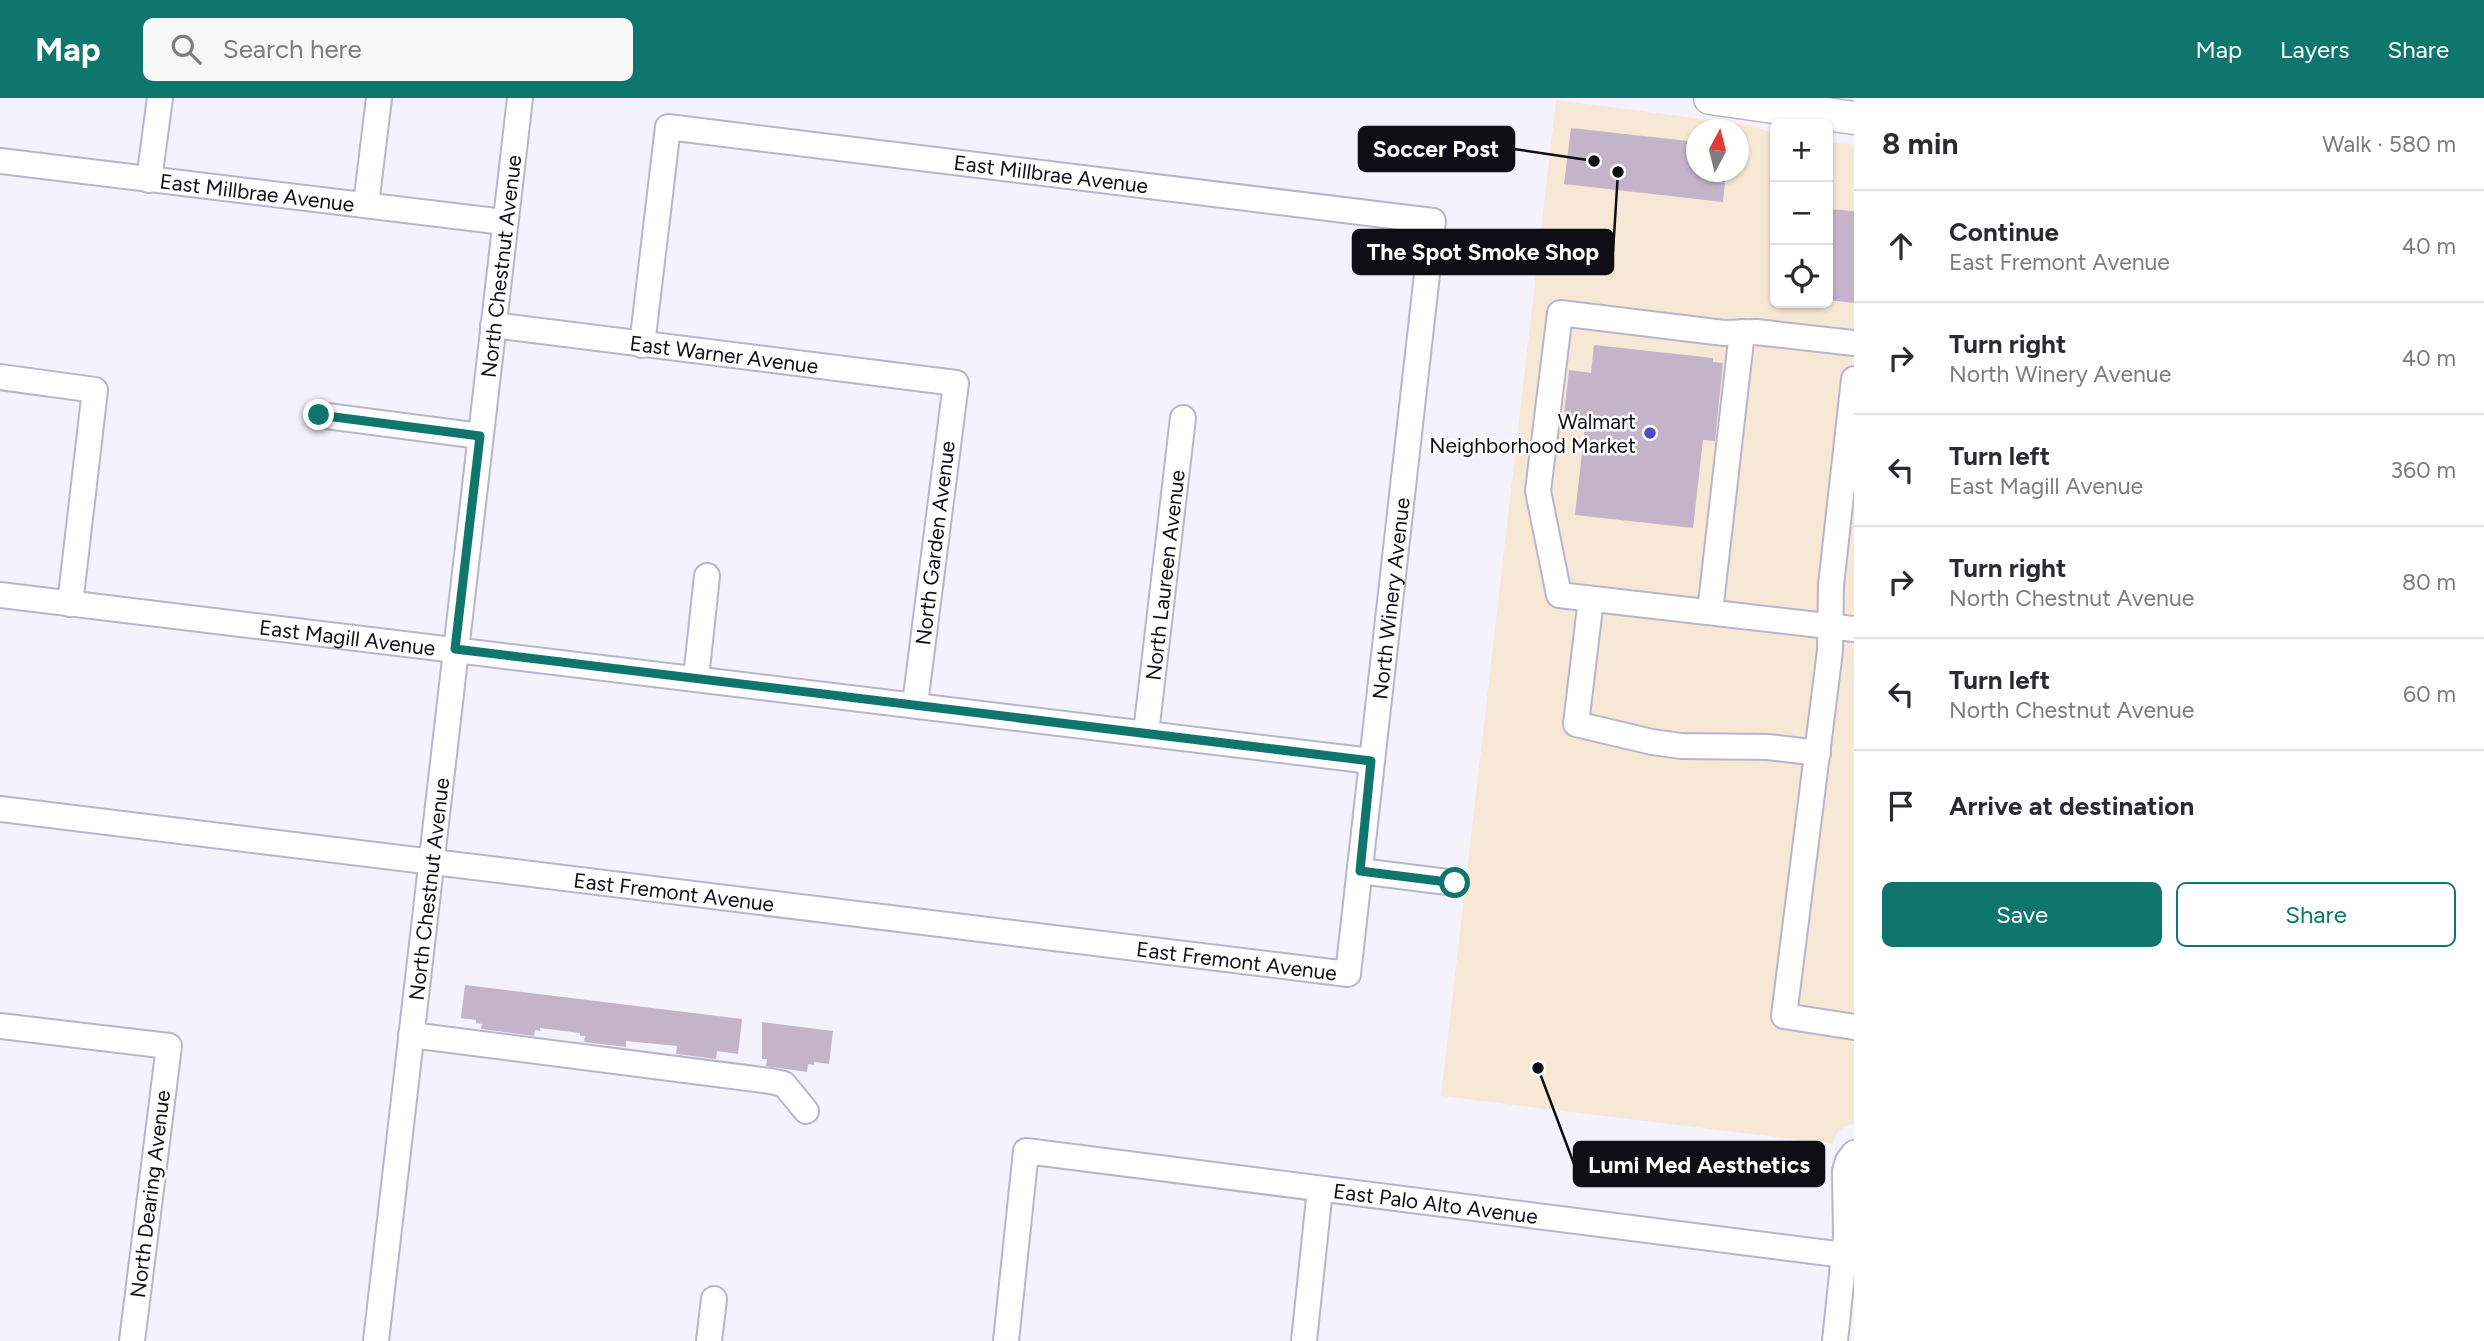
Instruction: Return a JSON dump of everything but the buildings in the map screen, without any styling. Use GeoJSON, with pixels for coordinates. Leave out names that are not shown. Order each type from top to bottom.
{"type":"FeatureCollection","features":[{"type":"Feature","properties":{"kind":"main road"},"geometry":{"type":"LineString","coordinates":[[1710,98],[1854,118]]}},
{"type":"Feature","properties":{"kind":"street","name":"East Millbrae Avenue"},"geometry":{"type":"LineString","coordinates":[[149,180],[160,98]]}},
{"type":"Feature","properties":{"kind":"street","name":"East Millbrae Avenue"},"geometry":{"type":"LineString","coordinates":[[366,205],[379,98]]}},
{"type":"Feature","properties":{"kind":"street","name":"North Chestnut Avenue"},"geometry":{"type":"LineString","coordinates":[[377,1341],[520,98]]}},
{"type":"Feature","properties":{"kind":"street","name":"East Millbrae Avenue"},"geometry":{"type":"LineString","coordinates":[[642,345],[668,127],[1433,221]]}},
{"type":"Feature","properties":{"kind":"street","name":"East Millbrae Avenue"},"geometry":{"type":"LineString","coordinates":[[0,161],[504,222]]}},
{"type":"Feature","properties":{"kind":"street","name":"North Winery Avenue"},"geometry":{"type":"LineString","coordinates":[[1348,974],[1433,221]]}},
{"type":"Feature","properties":{"kind":"street"},"geometry":{"type":"LineString","coordinates":[[1843,627],[1559,595],[1538,491],[1560,313],[1724,333],[1742,332],[1854,342]]}},
{"type":"Feature","properties":{"kind":"street","name":"East Warner Avenue"},"geometry":{"type":"LineString","coordinates":[[493,325],[956,383]]}},
{"type":"Feature","properties":{"kind":"street"},"geometry":{"type":"LineString","coordinates":[[1710,612],[1742,332]]}},
{"type":"Feature","properties":{"kind":"street"},"geometry":{"type":"LineString","coordinates":[[0,377],[95,390],[71,604]]}},
{"type":"Feature","properties":{"kind":"street"},"geometry":{"type":"LineString","coordinates":[[1854,379],[1830,585],[1843,627],[1830,651],[1784,1016],[1854,1027]]}},
{"type":"Feature","properties":{"kind":"street","name":"North Garden Avenue"},"geometry":{"type":"LineString","coordinates":[[915,704],[956,383]]}},
{"type":"Feature","properties":{"kind":"street"},"geometry":{"type":"LineString","coordinates":[[319,415],[480,436]]}},
{"type":"Feature","properties":{"kind":"street","name":"North Laureen Avenue"},"geometry":{"type":"LineString","coordinates":[[1146,733],[1183,418]]}},
{"type":"Feature","properties":{"kind":"street"},"geometry":{"type":"LineString","coordinates":[[696,678],[707,576]]}},
{"type":"Feature","properties":{"kind":"street","name":"East Magill Avenue"},"geometry":{"type":"LineString","coordinates":[[0,595],[1371,761]]}},
{"type":"Feature","properties":{"kind":"street"},"geometry":{"type":"LineString","coordinates":[[1591,599],[1576,724],[1672,745],[1768,747],[1818,753]]}},
{"type":"Feature","properties":{"kind":"street","name":"East Fremont Avenue"},"geometry":{"type":"LineString","coordinates":[[0,809],[1348,974]]}},
{"type":"Feature","properties":{"kind":"street"},"geometry":{"type":"LineString","coordinates":[[1360,871],[1455,883]]}},
{"type":"Feature","properties":{"kind":"street","name":"North Dearing Avenue"},"geometry":{"type":"LineString","coordinates":[[0,1026],[169,1046],[132,1341]]}},
{"type":"Feature","properties":{"kind":"street"},"geometry":{"type":"LineString","coordinates":[[411,1035],[770,1080],[784,1084],[806,1111]]}},
{"type":"Feature","properties":{"kind":"street","name":"East Palo Alto Avenue"},"geometry":{"type":"LineString","coordinates":[[1006,1341],[1026,1151],[1844,1255]]}},
{"type":"Feature","properties":{"kind":"street"},"geometry":{"type":"LineString","coordinates":[[1835,1341],[1844,1255],[1845,1171],[1854,1153]]}},
{"type":"Feature","properties":{"kind":"street"},"geometry":{"type":"LineString","coordinates":[[1304,1341],[1320,1189]]}},
{"type":"Feature","properties":{"kind":"street"},"geometry":{"type":"LineString","coordinates":[[709,1341],[714,1299]]}},
{"type":"Feature","properties":{"kind":"street"},"geometry":{"type":"LineString","coordinates":[[377,1341],[384,1341]]}},
{"type":"Feature","properties":{"kind":"shaded area"},"geometry":{"type":"Polygon","coordinates":[[[1556,100],[1703,119],[1686,119],[1686,182],[1749,182],[1749,125],[1770,132],[1770,308],[1833,308],[1833,143],[1854,145],[1854,1124],[1843,1127],[1836,1134],[1833,1144],[1441,1096],[1556,100]]]}},
{"type":"Feature","properties":{"kind":"place","name":"Soccer Post"},"geometry":{"type":"Point","coordinates":[1594,161]}},
{"type":"Feature","properties":{"kind":"place","name":"The Spot Smoke Shop"},"geometry":{"type":"Point","coordinates":[1618,172]}},
{"type":"Feature","properties":{"kind":"place","name":"Walmart Neighborhood Market"},"geometry":{"type":"Point","coordinates":[1650,433]}},
{"type":"Feature","properties":{"kind":"place","name":"Lumi Med Aesthetics"},"geometry":{"type":"Point","coordinates":[1538,1068]}},
{"type":"Feature","properties":{"kind":"route"},"geometry":{"type":"LineString","coordinates":[[319,415],[480,436],[455,649],[1371,761],[1360,871],[1455,883]]}}]}
